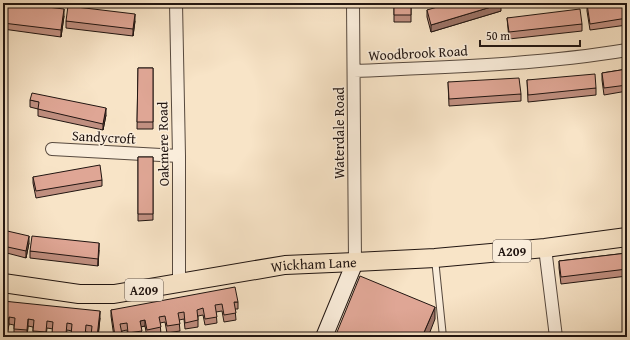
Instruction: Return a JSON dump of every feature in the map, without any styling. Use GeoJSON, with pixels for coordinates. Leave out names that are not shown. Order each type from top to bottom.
{"type":"FeatureCollection","features":[{"type":"Feature","properties":{"kind":"main road","name":"Wickham Lane"},"geometry":{"type":"LineString","coordinates":[[3,283],[79,294],[114,294],[285,265],[435,258],[545,248],[627,237]]}},
{"type":"Feature","properties":{"kind":"street","name":"Oakmere Road"},"geometry":{"type":"LineString","coordinates":[[176,3],[179,156],[179,284]]}},
{"type":"Feature","properties":{"kind":"street","name":"Waterdale Road"},"geometry":{"type":"LineString","coordinates":[[353,3],[355,262]]}},
{"type":"Feature","properties":{"kind":"street","name":"Woodbrook Road"},"geometry":{"type":"LineString","coordinates":[[354,72],[506,63],[590,56],[627,50]]}},
{"type":"Feature","properties":{"kind":"street","name":"Sandycroft"},"geometry":{"type":"LineString","coordinates":[[52,149],[179,156]]}},
{"type":"Feature","properties":{"kind":"street"},"geometry":{"type":"LineString","coordinates":[[545,248],[556,337]]}},
{"type":"Feature","properties":{"kind":"street"},"geometry":{"type":"LineString","coordinates":[[324,337],[355,262]]}},
{"type":"Feature","properties":{"kind":"lane"},"geometry":{"type":"LineString","coordinates":[[435,258],[443,337]]}},
{"type":"Feature","properties":{"kind":"building"},"geometry":{"type":"Polygon","coordinates":[[[3,3],[64,9],[61,30],[3,23],[3,3]]]}},
{"type":"Feature","properties":{"kind":"building"},"geometry":{"type":"Polygon","coordinates":[[[394,3],[411,3],[411,15],[394,15],[394,3]]]}},
{"type":"Feature","properties":{"kind":"building"},"geometry":{"type":"Polygon","coordinates":[[[451,3],[501,4],[431,25],[427,10],[451,3]]]}},
{"type":"Feature","properties":{"kind":"building"},"geometry":{"type":"Polygon","coordinates":[[[627,3],[627,18],[590,24],[587,4],[627,3]]]}},
{"type":"Feature","properties":{"kind":"building"},"geometry":{"type":"Polygon","coordinates":[[[68,6],[135,14],[133,29],[66,21],[68,6]]]}},
{"type":"Feature","properties":{"kind":"building"},"geometry":{"type":"Polygon","coordinates":[[[580,9],[582,24],[509,32],[507,18],[580,9]]]}},
{"type":"Feature","properties":{"kind":"building"},"geometry":{"type":"Polygon","coordinates":[[[138,68],[153,68],[153,122],[137,122],[138,68]]]}},
{"type":"Feature","properties":{"kind":"building"},"geometry":{"type":"Polygon","coordinates":[[[627,69],[627,85],[604,88],[602,73],[627,69]]]}},
{"type":"Feature","properties":{"kind":"building"},"geometry":{"type":"Polygon","coordinates":[[[595,74],[596,88],[528,95],[527,80],[595,74]]]}},
{"type":"Feature","properties":{"kind":"building"},"geometry":{"type":"Polygon","coordinates":[[[519,78],[521,94],[449,99],[448,82],[519,78]]]}},
{"type":"Feature","properties":{"kind":"building"},"geometry":{"type":"Polygon","coordinates":[[[32,93],[106,108],[103,124],[38,109],[39,102],[30,100],[32,93]]]}},
{"type":"Feature","properties":{"kind":"building"},"geometry":{"type":"Polygon","coordinates":[[[138,157],[153,157],[153,214],[138,214],[138,157]]]}},
{"type":"Feature","properties":{"kind":"building"},"geometry":{"type":"Polygon","coordinates":[[[100,165],[102,180],[36,191],[33,177],[100,165]]]}},
{"type":"Feature","properties":{"kind":"building"},"geometry":{"type":"Polygon","coordinates":[[[3,230],[29,236],[26,251],[3,246],[3,230]]]}},
{"type":"Feature","properties":{"kind":"building"},"geometry":{"type":"Polygon","coordinates":[[[32,236],[99,243],[98,259],[30,251],[32,236]]]}},
{"type":"Feature","properties":{"kind":"building"},"geometry":{"type":"Polygon","coordinates":[[[627,253],[627,269],[561,277],[559,261],[627,253]]]}},
{"type":"Feature","properties":{"kind":"building"},"geometry":{"type":"Polygon","coordinates":[[[360,276],[435,307],[422,337],[335,337],[360,276]]]}},
{"type":"Feature","properties":{"kind":"building"},"geometry":{"type":"Polygon","coordinates":[[[235,287],[238,302],[234,302],[236,313],[224,315],[222,304],[215,305],[217,317],[205,319],[203,308],[197,310],[198,320],[185,323],[184,312],[178,313],[180,324],[167,326],[165,316],[159,317],[161,327],[147,330],[145,320],[140,321],[142,331],[128,333],[127,323],[120,324],[122,334],[115,336],[111,310],[235,287]]]}},
{"type":"Feature","properties":{"kind":"building"},"geometry":{"type":"Polygon","coordinates":[[[3,301],[100,311],[97,337],[91,336],[92,326],[86,325],[85,336],[71,335],[72,324],[67,323],[66,334],[52,333],[53,322],[47,321],[46,332],[33,331],[34,320],[28,319],[27,330],[14,329],[15,318],[9,317],[7,328],[3,328],[3,301]]]}}]}
